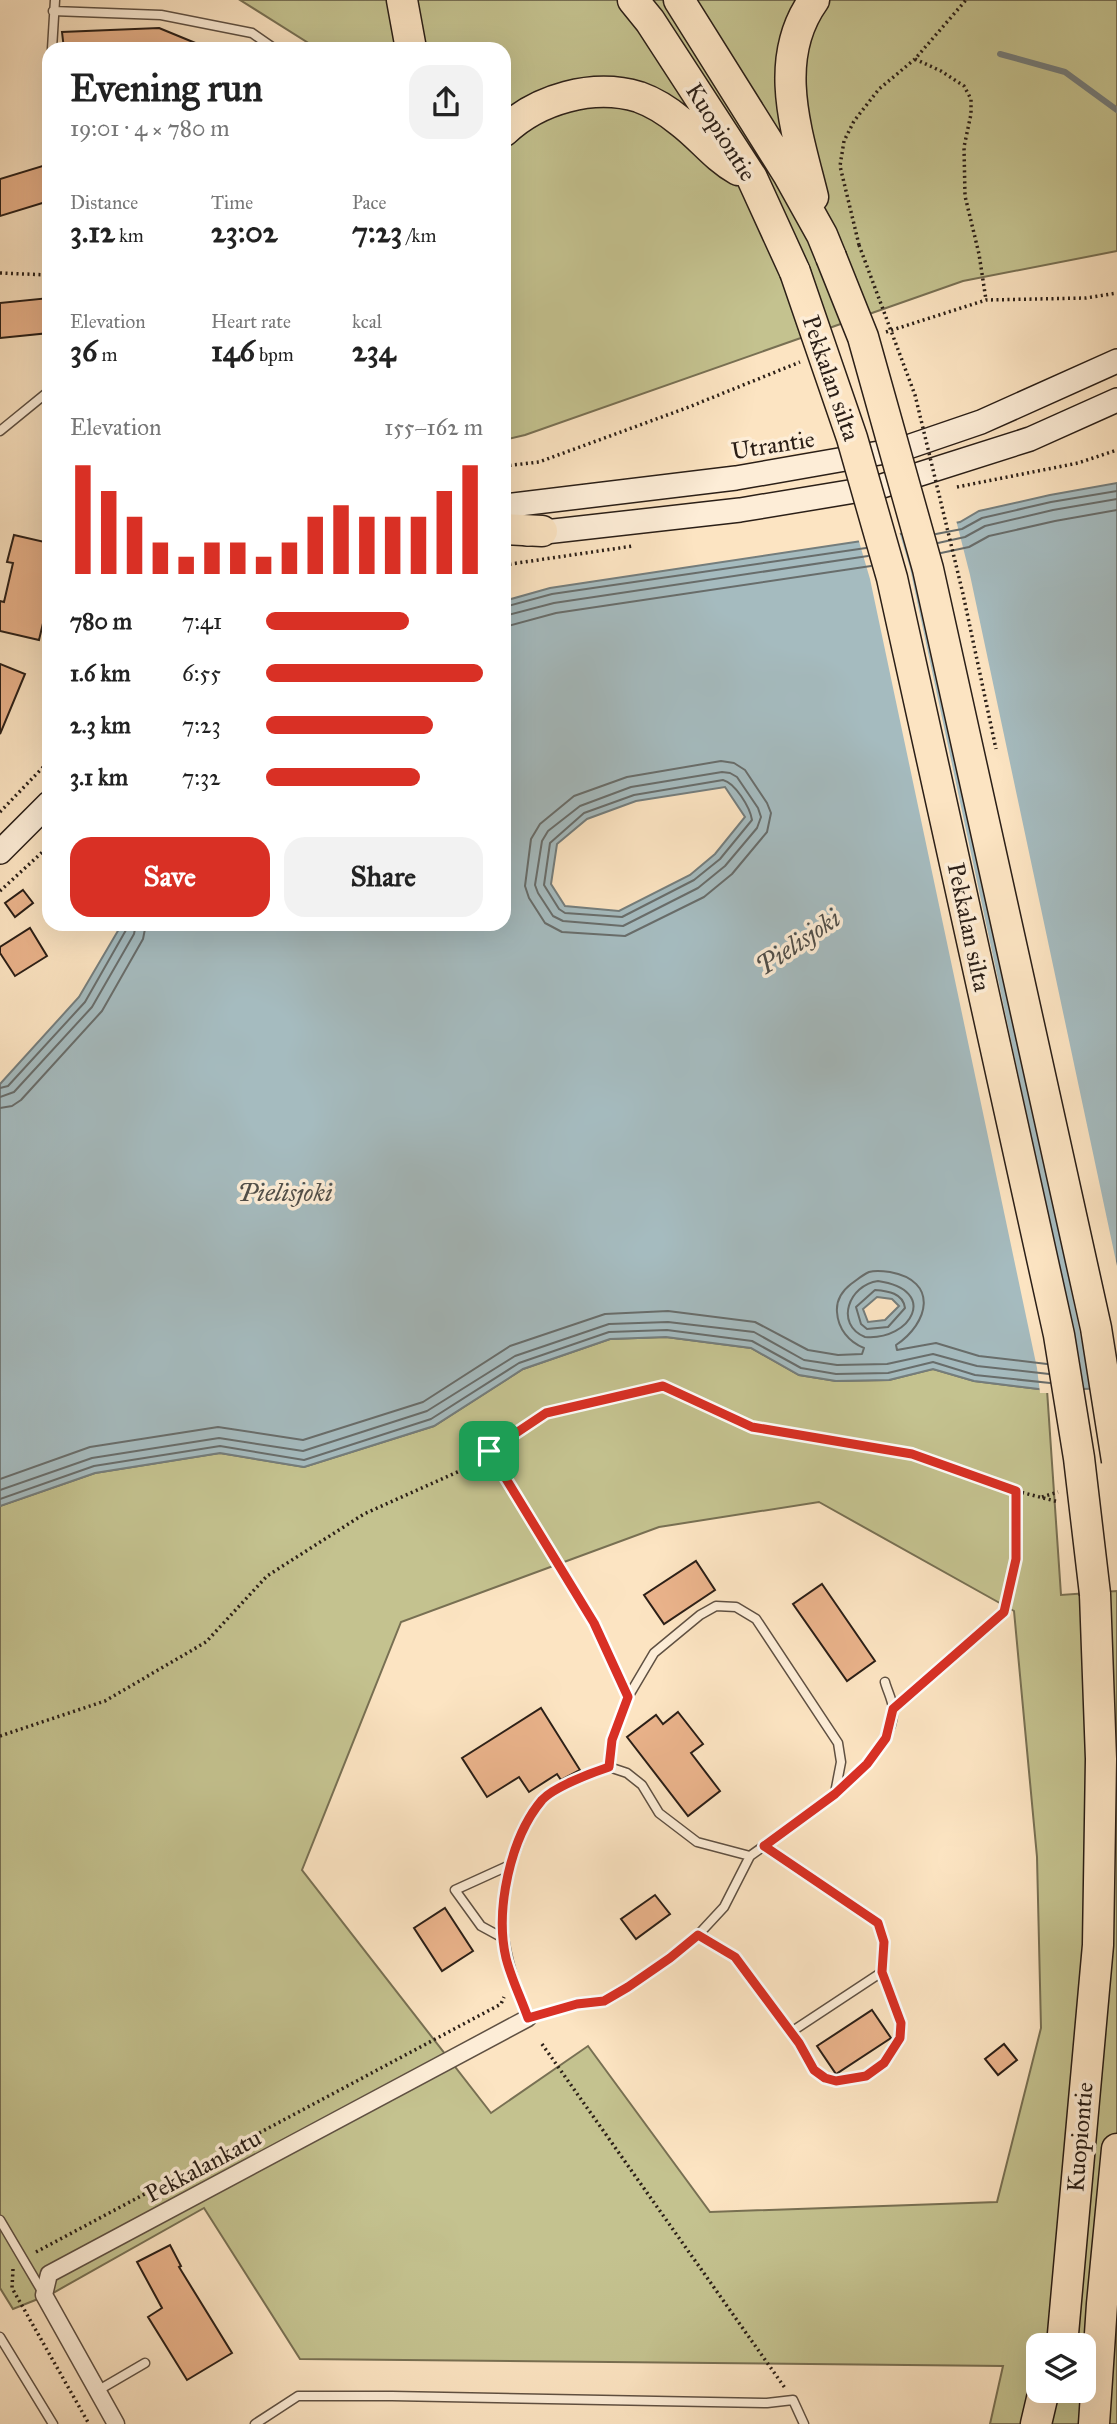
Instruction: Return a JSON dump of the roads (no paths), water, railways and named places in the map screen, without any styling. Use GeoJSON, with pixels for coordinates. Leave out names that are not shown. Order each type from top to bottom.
{"type":"FeatureCollection","features":[{"type":"Feature","properties":{"kind":"highway"},"geometry":{"type":"LineString","coordinates":[[402,0],[410,42]]}},
{"type":"Feature","properties":{"kind":"highway","name":"Kuopiontie"},"geometry":{"type":"LineString","coordinates":[[633,0],[650,21],[752,178],[795,272]]}},
{"type":"Feature","properties":{"kind":"highway","name":"Kuopiontie"},"geometry":{"type":"LineString","coordinates":[[679,0],[738,90],[827,246]]}},
{"type":"Feature","properties":{"kind":"highway"},"geometry":{"type":"LineString","coordinates":[[814,0],[793,41],[788,80],[795,127],[827,246]]}},
{"type":"Feature","properties":{"kind":"highway"},"geometry":{"type":"LineString","coordinates":[[511,125],[544,104],[570,95],[602,92],[638,97],[682,123],[722,161],[752,178]]}},
{"type":"Feature","properties":{"kind":"highway","name":"Pekkalan silta"},"geometry":{"type":"LineString","coordinates":[[827,246],[863,337],[928,569],[1096,1328],[1117,1461]]}},
{"type":"Feature","properties":{"kind":"highway","name":"Pekkalan silta"},"geometry":{"type":"LineString","coordinates":[[795,272],[852,438],[892,578],[1059,1335],[1079,1458],[1095,1594]]}},
{"type":"Feature","properties":{"kind":"highway"},"geometry":{"type":"LineString","coordinates":[[511,529],[542,531]]}},
{"type":"Feature","properties":{"kind":"highway","name":"Kuopiontie"},"geometry":{"type":"LineString","coordinates":[[1063,2333],[1098,1945],[1101,1771],[1095,1594]]}},
{"type":"Feature","properties":{"kind":"highway","name":"Kuopiontie"},"geometry":{"type":"LineString","coordinates":[[1094,2424],[1117,2149]]}},
{"type":"Feature","properties":{"kind":"highway"},"geometry":{"type":"LineString","coordinates":[[1057,2333],[1065,2300]]}},
{"type":"Feature","properties":{"kind":"highway"},"geometry":{"type":"LineString","coordinates":[[1102,2304],[1117,2402]]}},
{"type":"Feature","properties":{"kind":"highway"},"geometry":{"type":"LineString","coordinates":[[1036,2424],[1041,2403]]}},
{"type":"Feature","properties":{"kind":"highway"},"geometry":{"type":"LineString","coordinates":[[1056,2424],[1058,2403]]}},
{"type":"Feature","properties":{"kind":"main road","name":"Utrantie"},"geometry":{"type":"LineString","coordinates":[[511,506],[736,478],[902,449],[981,422],[1117,360]]}},
{"type":"Feature","properties":{"kind":"main road"},"geometry":{"type":"LineString","coordinates":[[511,538],[542,531],[740,510],[879,487],[1030,439],[1117,400]]}},
{"type":"Feature","properties":{"kind":"main road"},"geometry":{"type":"LineString","coordinates":[[0,852],[42,810]]}},
{"type":"Feature","properties":{"kind":"street","name":"Pekkalankatu"},"geometry":{"type":"LineString","coordinates":[[44,2295],[49,2274],[528,2018]]}},
{"type":"Feature","properties":{"kind":"street"},"geometry":{"type":"LineString","coordinates":[[44,2295],[116,2424]]}},
{"type":"Feature","properties":{"kind":"lane"},"geometry":{"type":"LineString","coordinates":[[52,42],[55,0]]}},
{"type":"Feature","properties":{"kind":"lane"},"geometry":{"type":"LineString","coordinates":[[53,11],[161,15],[252,33],[265,42]]}},
{"type":"Feature","properties":{"kind":"lane"},"geometry":{"type":"LineString","coordinates":[[0,431],[42,397]]}},
{"type":"Feature","properties":{"kind":"lane"},"geometry":{"type":"LineString","coordinates":[[609,1767],[612,1740],[628,1697],[654,1653],[700,1615],[716,1606],[736,1608],[756,1619],[838,1743],[841,1762],[835,1794]]}},
{"type":"Feature","properties":{"kind":"lane"},"geometry":{"type":"LineString","coordinates":[[750,1856],[697,1843],[659,1813],[642,1785],[627,1773],[609,1767],[578,1778],[543,1798],[524,1828],[510,1865],[502,1916],[503,1938],[511,1975],[528,2018],[577,2004],[604,2001],[670,1958],[698,1935],[724,1907],[750,1856],[835,1794],[867,1764],[886,1738],[893,1709],[885,1682]]}},
{"type":"Feature","properties":{"kind":"lane"},"geometry":{"type":"LineString","coordinates":[[698,1935],[735,1957],[791,2032],[814,2070],[825,2078],[836,2081],[866,2076],[884,2063],[900,2038],[901,2023],[882,1972],[884,1942],[878,1923],[764,1846]]}},
{"type":"Feature","properties":{"kind":"lane"},"geometry":{"type":"LineString","coordinates":[[503,1938],[481,1926],[455,1890],[510,1865]]}},
{"type":"Feature","properties":{"kind":"lane"},"geometry":{"type":"LineString","coordinates":[[791,2032],[882,1972]]}},
{"type":"Feature","properties":{"kind":"lane"},"geometry":{"type":"LineString","coordinates":[[0,2220],[44,2295]]}},
{"type":"Feature","properties":{"kind":"lane"},"geometry":{"type":"LineString","coordinates":[[0,2337],[52,2424]]}},
{"type":"Feature","properties":{"kind":"lane"},"geometry":{"type":"LineString","coordinates":[[97,2391],[145,2363]]}},
{"type":"Feature","properties":{"kind":"lane"},"geometry":{"type":"LineString","coordinates":[[255,2424],[298,2396],[768,2403],[793,2400],[804,2424]]}},
{"type":"Feature","properties":{"kind":"water","name":"Pielisjoki"},"geometry":{"type":"Polygon","coordinates":[[[1117,483],[1117,1388],[1047,1390],[974,1381],[933,1369],[889,1380],[836,1381],[799,1375],[751,1348],[666,1337],[610,1339],[523,1369],[434,1426],[304,1467],[220,1453],[95,1473],[0,1506],[0,1084],[79,997],[118,931],[511,931],[511,599],[550,588],[875,539],[960,522],[979,511],[1117,483]],[[725,787],[636,801],[587,819],[557,844],[551,884],[565,906],[619,911],[690,875],[715,854],[745,817],[725,787]],[[877,1297],[863,1309],[868,1322],[885,1320],[899,1306],[892,1299],[877,1297]]]}},
{"type":"Feature","properties":{"kind":"waterway"},"geometry":{"type":"LineString","coordinates":[[1000,54],[1065,72],[1117,110]]}}]}
